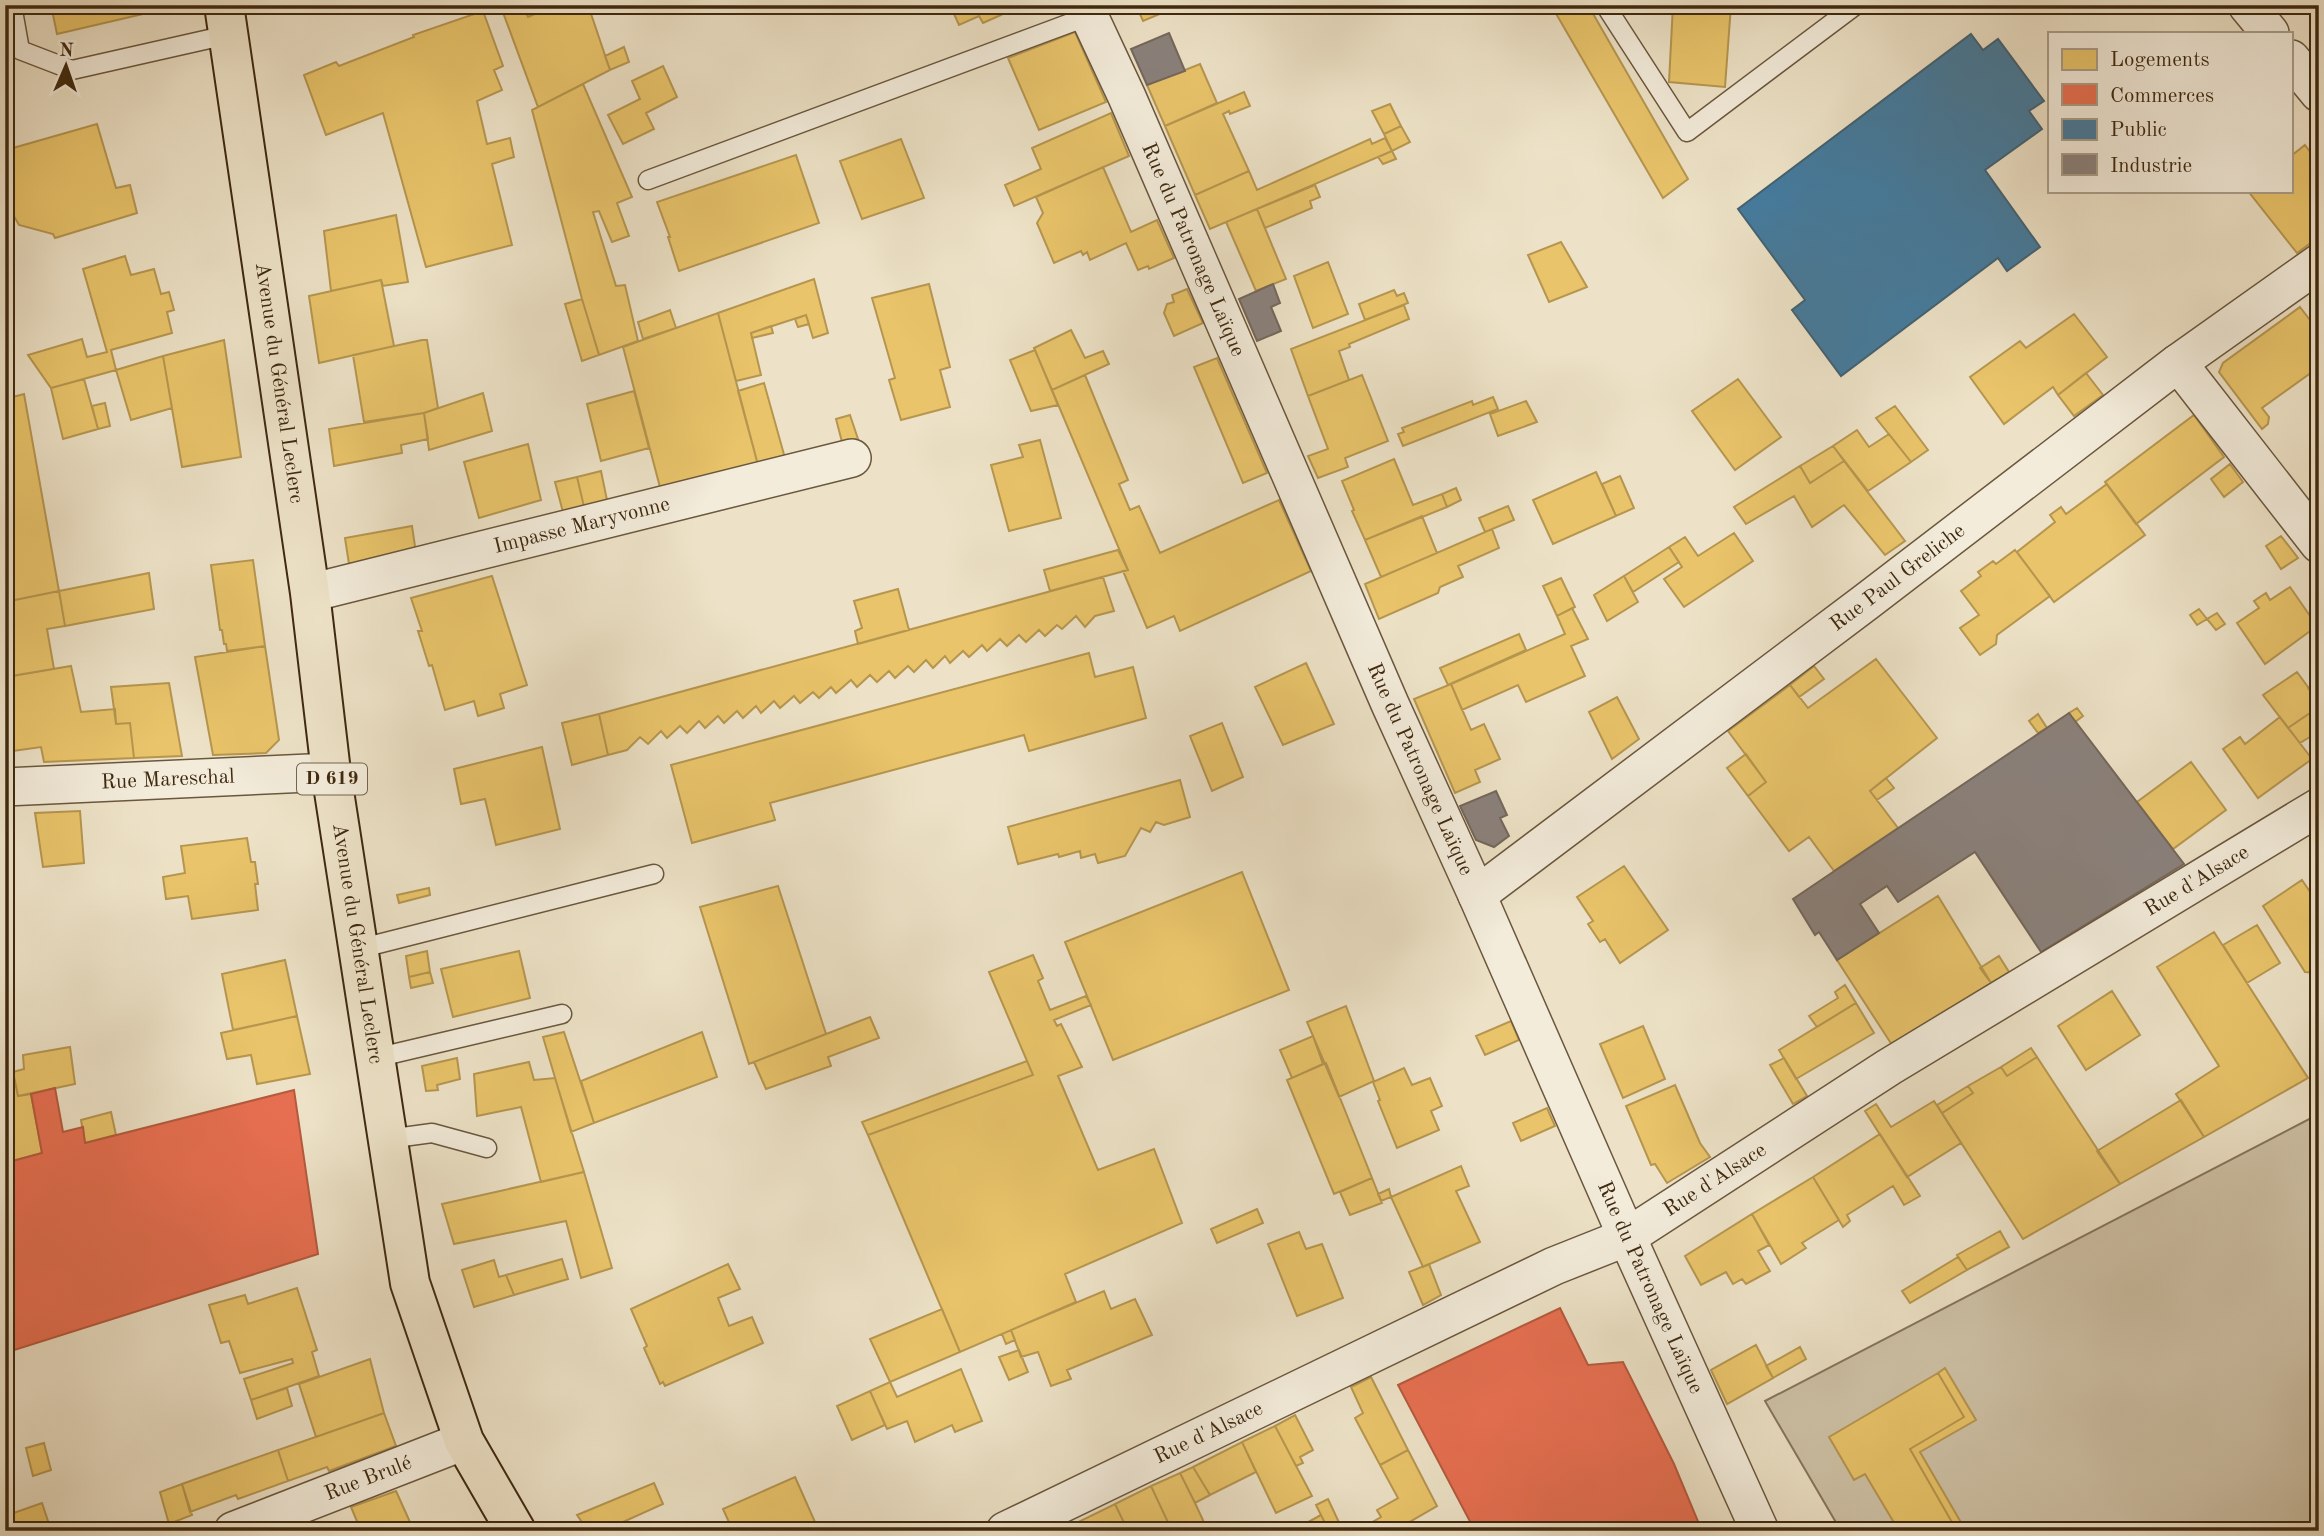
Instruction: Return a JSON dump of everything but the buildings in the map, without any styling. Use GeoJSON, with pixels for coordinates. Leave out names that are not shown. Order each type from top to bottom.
{"type":"FeatureCollection","features":[{"type":"Feature","properties":{"kind":"main road","name":"Avenue du Général Leclerc"},"geometry":{"type":"LineString","coordinates":[[226,20],[310,593],[331,772],[410,1283],[464,1441],[516,1531]]}},
{"type":"Feature","properties":{"kind":"street"},"geometry":{"type":"LineString","coordinates":[[2247,5],[2269,32]]}},
{"type":"Feature","properties":{"kind":"street","name":"Rue du Patronage Laïque"},"geometry":{"type":"LineString","coordinates":[[1087,11],[1127,97],[1390,704],[1760,1531]]}},
{"type":"Feature","properties":{"kind":"street"},"geometry":{"type":"LineString","coordinates":[[2292,60],[2319,93]]}},
{"type":"Feature","properties":{"kind":"street","name":"Rue Paul Greliche"},"geometry":{"type":"LineString","coordinates":[[1477,895],[2178,363],[2319,263]]}},
{"type":"Feature","properties":{"kind":"street"},"geometry":{"type":"LineString","coordinates":[[2178,363],[2319,544]]}},
{"type":"Feature","properties":{"kind":"street","name":"Impasse Maryvonne"},"geometry":{"type":"LineString","coordinates":[[310,593],[852,458]]}},
{"type":"Feature","properties":{"kind":"street","name":"Rue Mareschal"},"geometry":{"type":"LineString","coordinates":[[5,787],[331,772]]}},
{"type":"Feature","properties":{"kind":"street","name":"Rue d'Alsace"},"geometry":{"type":"LineString","coordinates":[[1005,1531],[1554,1266],[1627,1237],[1889,1067],[2319,807]]}},
{"type":"Feature","properties":{"kind":"street","name":"Rue Brulé"},"geometry":{"type":"LineString","coordinates":[[233,1531],[464,1441]]}},
{"type":"Feature","properties":{"kind":"lane"},"geometry":{"type":"LineString","coordinates":[[12,5],[20,50],[72,70],[226,20]]}},
{"type":"Feature","properties":{"kind":"lane"},"geometry":{"type":"LineString","coordinates":[[1605,5],[1687,132],[1856,5]]}},
{"type":"Feature","properties":{"kind":"lane"},"geometry":{"type":"LineString","coordinates":[[648,180],[1087,11]]}},
{"type":"Feature","properties":{"kind":"lane"},"geometry":{"type":"LineString","coordinates":[[358,949],[654,874]]}},
{"type":"Feature","properties":{"kind":"lane"},"geometry":{"type":"LineString","coordinates":[[375,1058],[562,1014]]}},
{"type":"Feature","properties":{"kind":"lane"},"geometry":{"type":"LineString","coordinates":[[388,1139],[432,1133],[487,1148]]}},
{"type":"Feature","properties":{"kind":"shaded area"},"geometry":{"type":"Polygon","coordinates":[[[2319,1114],[2319,1531],[1841,1531],[1765,1401],[2319,1114]]]}}]}
